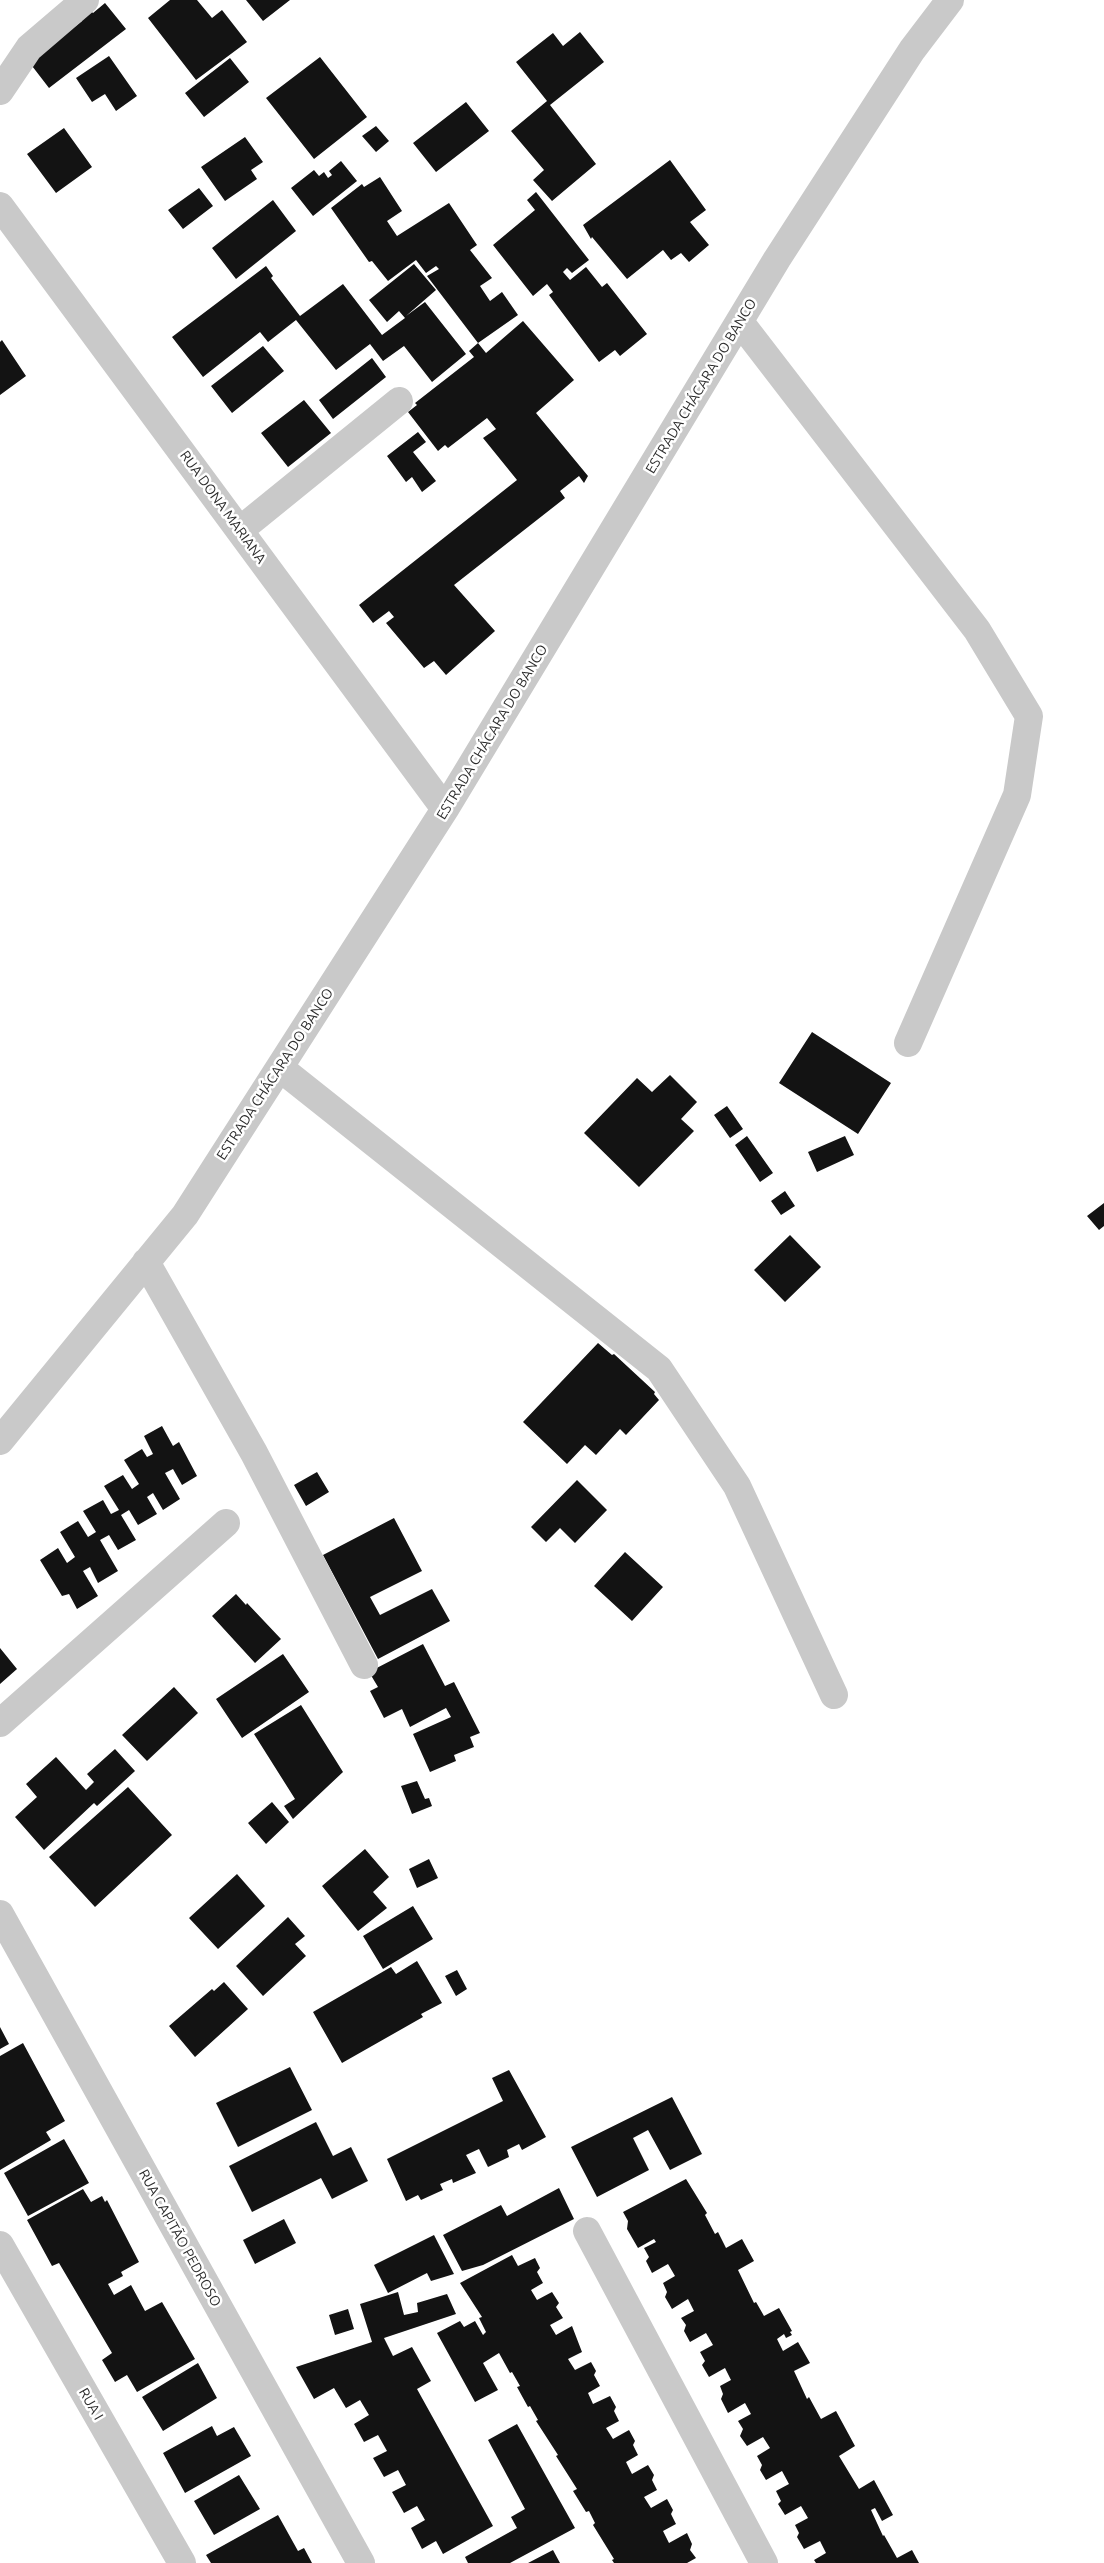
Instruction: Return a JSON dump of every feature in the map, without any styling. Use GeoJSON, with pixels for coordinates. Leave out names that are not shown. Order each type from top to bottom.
{"type":"FeatureCollection","features":[{"type":"Feature","properties":{"kind":"street"},"geometry":{"type":"LineString","coordinates":[[0,90],[29,48],[85,0]]}},
{"type":"Feature","properties":{"kind":"street","name":"ESTRADA CHÁCARA DO BANCO"},"geometry":{"type":"LineString","coordinates":[[0,1441],[185,1215],[446,809],[740,322],[857,133],[912,50],[950,0]]}},
{"type":"Feature","properties":{"kind":"street","name":"RUA DONA MARIANA"},"geometry":{"type":"LineString","coordinates":[[0,206],[446,809]]}},
{"type":"Feature","properties":{"kind":"street"},"geometry":{"type":"LineString","coordinates":[[740,322],[977,630],[1029,716],[1017,796],[908,1043]]}},
{"type":"Feature","properties":{"kind":"street"},"geometry":{"type":"LineString","coordinates":[[240,530],[399,401]]}},
{"type":"Feature","properties":{"kind":"street"},"geometry":{"type":"LineString","coordinates":[[280,1068],[659,1369],[737,1486],[834,1696]]}},
{"type":"Feature","properties":{"kind":"street"},"geometry":{"type":"LineString","coordinates":[[146,1262],[254,1453],[364,1664]]}},
{"type":"Feature","properties":{"kind":"street"},"geometry":{"type":"LineString","coordinates":[[0,1723],[226,1523]]}},
{"type":"Feature","properties":{"kind":"street","name":"RUA CAPITÃO PEDROSO"},"geometry":{"type":"LineString","coordinates":[[0,1914],[361,2563]]}},
{"type":"Feature","properties":{"kind":"street"},"geometry":{"type":"LineString","coordinates":[[587,2231],[757,2560]]}},
{"type":"Feature","properties":{"kind":"street","name":"RUA I"},"geometry":{"type":"LineString","coordinates":[[0,2245],[182,2563]]}},
{"type":"Feature","properties":{"kind":"building"},"geometry":{"type":"Polygon","coordinates":[[[170,0],[197,0],[212,18],[222,10],[247,42],[196,80],[148,18],[170,0]]]}},
{"type":"Feature","properties":{"kind":"building"},"geometry":{"type":"Polygon","coordinates":[[[246,0],[290,0],[263,21],[246,0]]]}},
{"type":"Feature","properties":{"kind":"building"},"geometry":{"type":"Polygon","coordinates":[[[105,3],[126,29],[49,88],[29,62],[82,21],[80,18],[90,10],[93,13],[105,3]]]}},
{"type":"Feature","properties":{"kind":"building"},"geometry":{"type":"Polygon","coordinates":[[[580,32],[604,62],[550,105],[596,164],[552,201],[533,180],[544,170],[511,131],[547,101],[516,62],[553,33],[563,46],[580,32]]]}},
{"type":"Feature","properties":{"kind":"building"},"geometry":{"type":"Polygon","coordinates":[[[109,56],[137,96],[116,111],[105,94],[92,102],[76,78],[109,56]]]}},
{"type":"Feature","properties":{"kind":"building"},"geometry":{"type":"Polygon","coordinates":[[[320,57],[367,117],[314,159],[266,98],[320,57]]]}},
{"type":"Feature","properties":{"kind":"building"},"geometry":{"type":"Polygon","coordinates":[[[230,58],[249,82],[204,117],[185,93],[230,58]]]}},
{"type":"Feature","properties":{"kind":"building"},"geometry":{"type":"Polygon","coordinates":[[[466,102],[489,131],[436,172],[413,143],[466,102]]]}},
{"type":"Feature","properties":{"kind":"building"},"geometry":{"type":"Polygon","coordinates":[[[376,126],[389,141],[376,152],[362,136],[376,126]]]}},
{"type":"Feature","properties":{"kind":"building"},"geometry":{"type":"Polygon","coordinates":[[[64,128],[92,167],[56,193],[27,154],[64,128]]]}},
{"type":"Feature","properties":{"kind":"building"},"geometry":{"type":"Polygon","coordinates":[[[245,137],[263,162],[251,170],[257,179],[225,201],[201,167],[245,137]]]}},
{"type":"Feature","properties":{"kind":"building"},"geometry":{"type":"Polygon","coordinates":[[[670,160],[706,210],[690,222],[709,245],[689,262],[681,253],[671,260],[663,250],[627,279],[592,237],[591,239],[583,225],[670,160]]]}},
{"type":"Feature","properties":{"kind":"building"},"geometry":{"type":"Polygon","coordinates":[[[341,161],[357,181],[313,216],[291,188],[314,170],[319,176],[324,172],[328,178],[332,175],[329,171],[341,161]]]}},
{"type":"Feature","properties":{"kind":"building"},"geometry":{"type":"Polygon","coordinates":[[[380,177],[402,211],[387,221],[397,236],[449,203],[477,245],[470,250],[492,278],[480,286],[490,301],[502,292],[518,315],[478,343],[427,276],[439,269],[436,266],[426,273],[416,260],[388,281],[372,261],[369,262],[331,208],[362,184],[364,187],[380,177]]]}},
{"type":"Feature","properties":{"kind":"building"},"geometry":{"type":"Polygon","coordinates":[[[199,188],[213,206],[183,229],[168,210],[199,188]]]}},
{"type":"Feature","properties":{"kind":"building"},"geometry":{"type":"Polygon","coordinates":[[[536,192],[589,260],[572,273],[567,268],[563,272],[570,280],[586,267],[602,287],[607,283],[647,334],[620,356],[615,350],[599,362],[549,295],[553,292],[547,284],[533,296],[493,245],[535,210],[527,200],[536,192]]]}},
{"type":"Feature","properties":{"kind":"building"},"geometry":{"type":"Polygon","coordinates":[[[273,200],[296,231],[236,279],[212,248],[273,200]]]}},
{"type":"Feature","properties":{"kind":"building"},"geometry":{"type":"Polygon","coordinates":[[[414,264],[436,290],[406,316],[425,302],[466,354],[432,382],[404,346],[383,361],[370,344],[336,370],[296,320],[268,342],[260,332],[203,377],[172,337],[266,266],[273,276],[271,278],[300,316],[343,284],[382,335],[405,318],[399,311],[387,322],[369,300],[414,264]]]}},
{"type":"Feature","properties":{"kind":"building"},"geometry":{"type":"Polygon","coordinates":[[[523,321],[574,380],[536,413],[588,476],[584,483],[579,476],[560,491],[565,498],[454,585],[495,631],[446,675],[434,661],[424,668],[386,623],[394,617],[389,611],[373,623],[359,605],[517,480],[483,438],[496,429],[487,418],[448,448],[445,445],[438,451],[408,412],[417,405],[415,403],[474,357],[469,351],[478,343],[486,353],[523,321]]]}},
{"type":"Feature","properties":{"kind":"building"},"geometry":{"type":"Polygon","coordinates":[[[2,340],[26,376],[0,395],[0,342],[2,340]]]}},
{"type":"Feature","properties":{"kind":"building"},"geometry":{"type":"Polygon","coordinates":[[[263,346],[284,371],[232,413],[211,386],[263,346]]]}},
{"type":"Feature","properties":{"kind":"building"},"geometry":{"type":"Polygon","coordinates":[[[372,358],[386,377],[333,419],[319,400],[372,358]]]}},
{"type":"Feature","properties":{"kind":"building"},"geometry":{"type":"Polygon","coordinates":[[[304,400],[331,433],[288,467],[261,433],[304,400]]]}},
{"type":"Feature","properties":{"kind":"building"},"geometry":{"type":"Polygon","coordinates":[[[418,432],[426,442],[413,452],[436,481],[422,492],[412,477],[406,482],[387,456],[418,432]]]}},
{"type":"Feature","properties":{"kind":"building"},"geometry":{"type":"Polygon","coordinates":[[[812,1032],[891,1083],[858,1134],[779,1083],[812,1032]]]}},
{"type":"Feature","properties":{"kind":"building"},"geometry":{"type":"Polygon","coordinates":[[[670,1075],[697,1102],[681,1119],[694,1131],[639,1187],[584,1133],[637,1078],[652,1092],[670,1075]]]}},
{"type":"Feature","properties":{"kind":"building"},"geometry":{"type":"Polygon","coordinates":[[[727,1106],[743,1129],[730,1138],[714,1115],[727,1106]]]}},
{"type":"Feature","properties":{"kind":"building"},"geometry":{"type":"Polygon","coordinates":[[[747,1136],[773,1173],[760,1182],[735,1145],[747,1136]]]}},
{"type":"Feature","properties":{"kind":"building"},"geometry":{"type":"Polygon","coordinates":[[[845,1136],[854,1155],[817,1172],[808,1152],[845,1136]]]}},
{"type":"Feature","properties":{"kind":"building"},"geometry":{"type":"Polygon","coordinates":[[[785,1191],[795,1206],[781,1215],[771,1201],[785,1191]]]}},
{"type":"Feature","properties":{"kind":"building"},"geometry":{"type":"Polygon","coordinates":[[[1104,1203],[1104,1226],[1099,1230],[1087,1216],[1104,1203]]]}},
{"type":"Feature","properties":{"kind":"building"},"geometry":{"type":"Polygon","coordinates":[[[790,1235],[821,1267],[785,1302],[754,1270],[790,1235]]]}},
{"type":"Feature","properties":{"kind":"building"},"geometry":{"type":"Polygon","coordinates":[[[598,1343],[612,1355],[614,1354],[655,1392],[654,1394],[659,1400],[626,1435],[620,1429],[596,1455],[585,1445],[567,1464],[523,1422],[598,1343]]]}},
{"type":"Feature","properties":{"kind":"building"},"geometry":{"type":"Polygon","coordinates":[[[162,1426],[173,1446],[179,1442],[197,1476],[182,1485],[173,1469],[165,1473],[180,1499],[163,1510],[153,1493],[147,1497],[157,1514],[138,1525],[129,1510],[121,1515],[136,1540],[118,1550],[109,1535],[100,1540],[118,1571],[98,1583],[90,1567],[83,1571],[98,1596],[77,1609],[69,1594],[62,1596],[40,1560],[58,1548],[67,1563],[75,1557],[60,1532],[78,1521],[88,1537],[96,1532],[83,1511],[103,1500],[111,1514],[119,1510],[104,1486],[123,1475],[132,1489],[139,1484],[124,1460],[142,1449],[147,1457],[153,1454],[144,1436],[162,1426]]]}},
{"type":"Feature","properties":{"kind":"building"},"geometry":{"type":"Polygon","coordinates":[[[317,1472],[329,1492],[306,1506],[294,1485],[317,1472]]]}},
{"type":"Feature","properties":{"kind":"building"},"geometry":{"type":"Polygon","coordinates":[[[577,1480],[607,1510],[575,1543],[560,1528],[546,1542],[531,1527],[577,1480]]]}},
{"type":"Feature","properties":{"kind":"building"},"geometry":{"type":"Polygon","coordinates":[[[394,1518],[422,1571],[370,1597],[380,1615],[432,1589],[450,1621],[378,1659],[323,1555],[394,1518]]]}},
{"type":"Feature","properties":{"kind":"building"},"geometry":{"type":"Polygon","coordinates":[[[625,1552],[663,1587],[632,1621],[594,1586],[625,1552]]]}},
{"type":"Feature","properties":{"kind":"building"},"geometry":{"type":"Polygon","coordinates":[[[236,1594],[281,1639],[255,1663],[212,1616],[236,1594]]]}},
{"type":"Feature","properties":{"kind":"building"},"geometry":{"type":"Polygon","coordinates":[[[423,1644],[445,1686],[454,1682],[480,1733],[470,1737],[474,1747],[454,1755],[456,1761],[430,1772],[413,1734],[451,1717],[446,1708],[410,1727],[402,1709],[384,1718],[370,1691],[378,1687],[369,1672],[423,1644]]]}},
{"type":"Feature","properties":{"kind":"building"},"geometry":{"type":"Polygon","coordinates":[[[0,1648],[17,1669],[0,1684],[0,1648]]]}},
{"type":"Feature","properties":{"kind":"building"},"geometry":{"type":"Polygon","coordinates":[[[283,1654],[309,1692],[242,1738],[216,1699],[283,1654]]]}},
{"type":"Feature","properties":{"kind":"building"},"geometry":{"type":"Polygon","coordinates":[[[174,1687],[198,1713],[147,1761],[122,1735],[174,1687]]]}},
{"type":"Feature","properties":{"kind":"building"},"geometry":{"type":"Polygon","coordinates":[[[301,1705],[343,1772],[293,1819],[284,1806],[295,1799],[254,1734],[301,1705]]]}},
{"type":"Feature","properties":{"kind":"building"},"geometry":{"type":"Polygon","coordinates":[[[115,1749],[135,1771],[97,1806],[94,1803],[44,1850],[15,1817],[37,1797],[26,1784],[56,1757],[86,1790],[94,1782],[87,1774],[115,1749]]]}},
{"type":"Feature","properties":{"kind":"building"},"geometry":{"type":"Polygon","coordinates":[[[417,1781],[425,1799],[429,1798],[432,1806],[412,1814],[401,1786],[417,1781]]]}},
{"type":"Feature","properties":{"kind":"building"},"geometry":{"type":"Polygon","coordinates":[[[128,1787],[172,1835],[95,1907],[49,1857],[128,1787]]]}},
{"type":"Feature","properties":{"kind":"building"},"geometry":{"type":"Polygon","coordinates":[[[272,1802],[289,1822],[266,1844],[248,1823],[272,1802]]]}},
{"type":"Feature","properties":{"kind":"building"},"geometry":{"type":"Polygon","coordinates":[[[365,1849],[389,1877],[373,1892],[387,1908],[358,1931],[322,1886],[365,1849]]]}},
{"type":"Feature","properties":{"kind":"building"},"geometry":{"type":"Polygon","coordinates":[[[429,1859],[438,1878],[417,1888],[409,1869],[429,1859]]]}},
{"type":"Feature","properties":{"kind":"building"},"geometry":{"type":"Polygon","coordinates":[[[237,1874],[265,1906],[218,1949],[189,1918],[237,1874]]]}},
{"type":"Feature","properties":{"kind":"building"},"geometry":{"type":"Polygon","coordinates":[[[413,1906],[433,1939],[383,1969],[363,1936],[413,1906]]]}},
{"type":"Feature","properties":{"kind":"building"},"geometry":{"type":"Polygon","coordinates":[[[288,1917],[305,1936],[295,1944],[306,1956],[263,1996],[236,1966],[288,1917]]]}},
{"type":"Feature","properties":{"kind":"building"},"geometry":{"type":"Polygon","coordinates":[[[417,1961],[442,2003],[421,2014],[423,2017],[342,2063],[313,2012],[391,1967],[396,1974],[417,1961]]]}},
{"type":"Feature","properties":{"kind":"building"},"geometry":{"type":"Polygon","coordinates":[[[457,1970],[467,1989],[456,1996],[445,1976],[457,1970]]]}},
{"type":"Feature","properties":{"kind":"building"},"geometry":{"type":"Polygon","coordinates":[[[224,1982],[248,2009],[195,2057],[169,2026],[212,1989],[214,1991],[224,1982]]]}},
{"type":"Feature","properties":{"kind":"building"},"geometry":{"type":"Polygon","coordinates":[[[0,2027],[9,2044],[0,2049],[0,2027]]]}},
{"type":"Feature","properties":{"kind":"building"},"geometry":{"type":"Polygon","coordinates":[[[23,2043],[65,2121],[46,2132],[51,2140],[0,2170],[0,2056],[23,2043]]]}},
{"type":"Feature","properties":{"kind":"building"},"geometry":{"type":"Polygon","coordinates":[[[290,2067],[312,2110],[238,2147],[216,2103],[290,2067]]]}},
{"type":"Feature","properties":{"kind":"building"},"geometry":{"type":"Polygon","coordinates":[[[509,2070],[546,2137],[522,2150],[519,2144],[507,2150],[509,2157],[488,2167],[479,2149],[466,2155],[476,2173],[453,2183],[452,2179],[440,2184],[443,2190],[421,2200],[418,2195],[406,2201],[387,2159],[503,2101],[492,2078],[509,2070]]]}},
{"type":"Feature","properties":{"kind":"building"},"geometry":{"type":"Polygon","coordinates":[[[672,2097],[702,2154],[670,2170],[648,2130],[633,2138],[649,2170],[597,2197],[571,2147],[672,2097]]]}},
{"type":"Feature","properties":{"kind":"building"},"geometry":{"type":"Polygon","coordinates":[[[316,2122],[333,2156],[351,2147],[368,2181],[332,2199],[321,2178],[252,2212],[229,2166],[316,2122]]]}},
{"type":"Feature","properties":{"kind":"building"},"geometry":{"type":"Polygon","coordinates":[[[64,2139],[89,2183],[28,2216],[4,2173],[64,2139]]]}},
{"type":"Feature","properties":{"kind":"building"},"geometry":{"type":"Polygon","coordinates":[[[686,2179],[707,2213],[705,2215],[715,2234],[718,2232],[726,2248],[742,2239],[754,2261],[738,2270],[754,2303],[756,2302],[764,2316],[779,2308],[792,2331],[790,2332],[792,2335],[786,2338],[784,2334],[777,2339],[783,2351],[798,2342],[810,2363],[794,2371],[807,2399],[809,2397],[821,2419],[836,2411],[855,2446],[839,2456],[859,2489],[874,2480],[893,2515],[882,2521],[875,2508],[871,2510],[883,2536],[897,2558],[912,2550],[919,2563],[816,2563],[814,2560],[826,2553],[820,2541],[804,2549],[797,2537],[799,2533],[795,2525],[808,2518],[801,2506],[785,2515],[778,2504],[781,2501],[776,2491],[789,2484],[782,2471],[766,2480],[760,2470],[762,2465],[757,2456],[770,2448],[763,2437],[747,2446],[740,2436],[743,2429],[738,2421],[751,2414],[745,2403],[728,2413],[721,2399],[723,2394],[720,2386],[731,2380],[725,2368],[709,2377],[702,2365],[705,2361],[700,2352],[713,2345],[706,2333],[690,2342],[684,2331],[686,2325],[681,2318],[694,2311],[688,2299],[672,2309],[665,2297],[667,2292],[663,2283],[675,2276],[668,2264],[652,2273],[646,2261],[649,2257],[644,2248],[656,2242],[654,2239],[638,2248],[627,2229],[628,2221],[623,2212],[686,2179]]]}},
{"type":"Feature","properties":{"kind":"building"},"geometry":{"type":"Polygon","coordinates":[[[559,2188],[574,2219],[483,2265],[462,2271],[443,2235],[501,2205],[507,2216],[559,2188]]]}},
{"type":"Feature","properties":{"kind":"building"},"geometry":{"type":"Polygon","coordinates":[[[83,2189],[91,2202],[102,2196],[105,2202],[107,2200],[139,2262],[121,2272],[123,2276],[108,2284],[114,2295],[131,2285],[145,2311],[162,2302],[195,2359],[137,2392],[127,2375],[115,2382],[102,2360],[112,2353],[59,2263],[52,2266],[27,2220],[83,2189]]]}},
{"type":"Feature","properties":{"kind":"building"},"geometry":{"type":"Polygon","coordinates":[[[284,2219],[296,2243],[255,2264],[243,2240],[284,2219]]]}},
{"type":"Feature","properties":{"kind":"building"},"geometry":{"type":"Polygon","coordinates":[[[434,2235],[454,2274],[431,2281],[427,2273],[388,2293],[374,2265],[434,2235]]]}},
{"type":"Feature","properties":{"kind":"building"},"geometry":{"type":"Polygon","coordinates":[[[512,2255],[518,2266],[535,2258],[540,2268],[537,2272],[543,2283],[531,2290],[537,2300],[552,2292],[559,2303],[556,2307],[563,2318],[550,2325],[556,2335],[572,2326],[582,2352],[568,2359],[575,2370],[591,2362],[596,2371],[594,2375],[600,2386],[588,2393],[593,2404],[610,2396],[616,2407],[614,2411],[619,2421],[606,2428],[613,2439],[629,2430],[635,2441],[633,2445],[638,2455],[626,2462],[632,2474],[648,2465],[654,2475],[652,2480],[657,2490],[644,2497],[651,2508],[667,2499],[673,2510],[671,2514],[676,2524],[663,2531],[669,2543],[687,2533],[692,2544],[690,2550],[696,2558],[687,2563],[614,2563],[612,2560],[614,2559],[593,2525],[595,2523],[589,2511],[586,2512],[573,2491],[577,2489],[536,2421],[538,2420],[530,2406],[528,2407],[517,2387],[520,2386],[512,2372],[510,2373],[499,2353],[483,2363],[498,2390],[475,2402],[437,2333],[460,2321],[464,2327],[475,2321],[483,2335],[486,2332],[479,2318],[482,2317],[460,2283],[512,2255]]]}},
{"type":"Feature","properties":{"kind":"building"},"geometry":{"type":"Polygon","coordinates":[[[398,2292],[404,2315],[418,2312],[417,2303],[447,2294],[456,2314],[384,2338],[393,2356],[412,2347],[431,2381],[417,2389],[493,2526],[443,2554],[436,2541],[422,2549],[411,2528],[425,2520],[417,2506],[404,2513],[392,2492],[406,2485],[398,2470],[384,2477],[373,2458],[387,2451],[378,2435],[364,2442],[354,2424],[369,2415],[360,2400],[346,2408],[334,2388],[314,2399],[296,2367],[372,2342],[360,2304],[398,2292]]]}},
{"type":"Feature","properties":{"kind":"building"},"geometry":{"type":"Polygon","coordinates":[[[348,2309],[354,2329],[335,2335],[329,2315],[348,2309]]]}},
{"type":"Feature","properties":{"kind":"building"},"geometry":{"type":"Polygon","coordinates":[[[198,2363],[217,2398],[163,2431],[142,2397],[198,2363]]]}},
{"type":"Feature","properties":{"kind":"building"},"geometry":{"type":"Polygon","coordinates":[[[517,2424],[575,2528],[510,2563],[468,2563],[465,2557],[517,2528],[511,2517],[525,2509],[488,2440],[517,2424]]]}},
{"type":"Feature","properties":{"kind":"building"},"geometry":{"type":"Polygon","coordinates":[[[212,2426],[217,2436],[234,2427],[251,2456],[185,2493],[163,2453],[212,2426]]]}},
{"type":"Feature","properties":{"kind":"building"},"geometry":{"type":"Polygon","coordinates":[[[239,2475],[260,2509],[214,2535],[194,2501],[239,2475]]]}},
{"type":"Feature","properties":{"kind":"building"},"geometry":{"type":"Polygon","coordinates":[[[278,2515],[298,2551],[304,2548],[312,2563],[211,2563],[206,2555],[278,2515]]]}},
{"type":"Feature","properties":{"kind":"building"},"geometry":{"type":"Polygon","coordinates":[[[553,2550],[560,2563],[528,2563],[553,2550]]]}}]}
